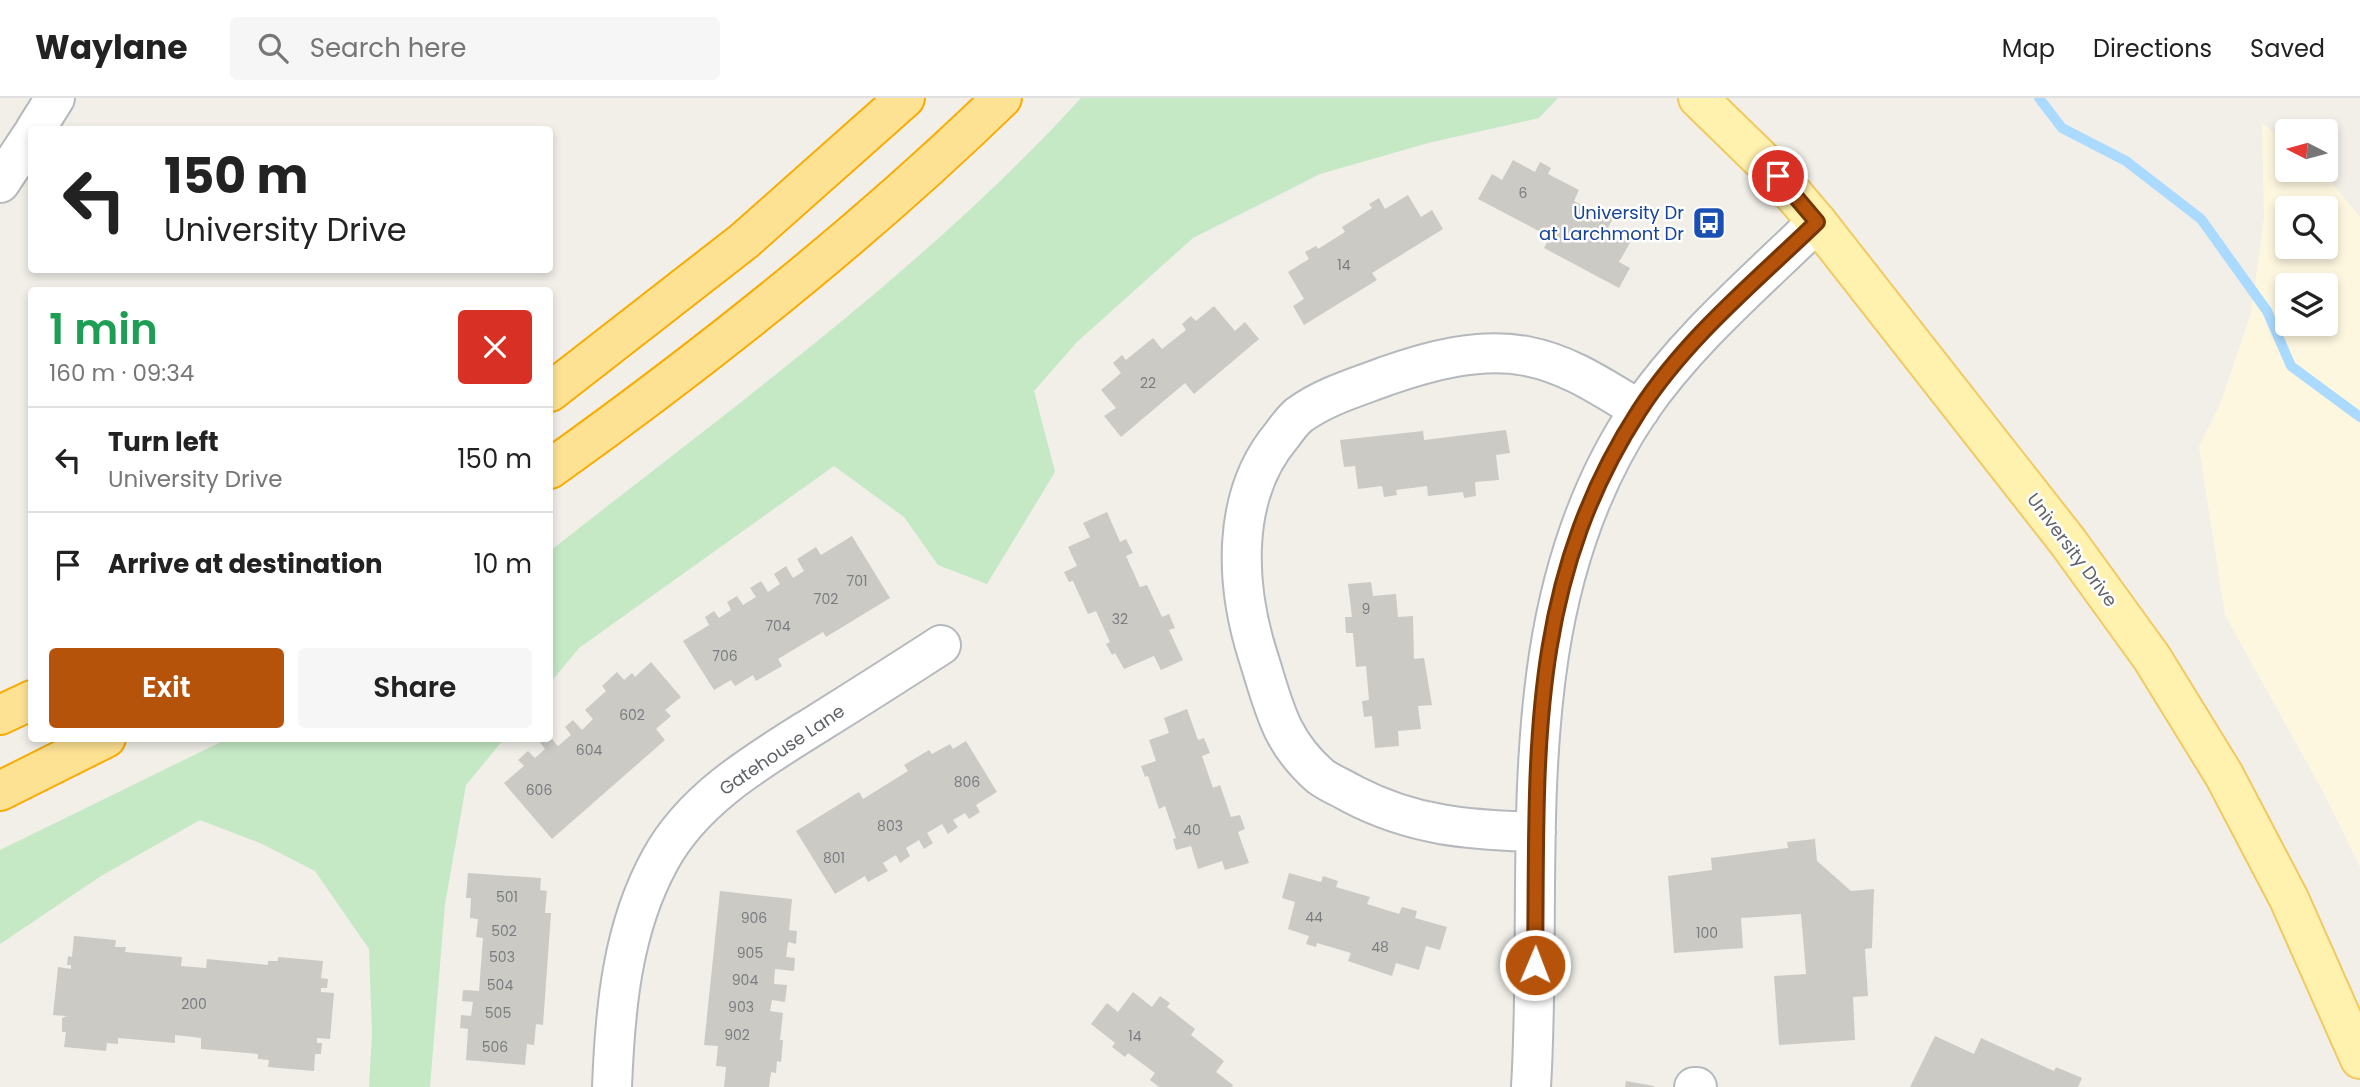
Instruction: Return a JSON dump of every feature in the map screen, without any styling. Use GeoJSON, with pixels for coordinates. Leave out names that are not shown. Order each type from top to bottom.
{"type":"FeatureCollection","features":[{"type":"Feature","properties":{"kind":"highway"},"geometry":{"type":"LineString","coordinates":[[553,390],[755,232],[905,98]]}},
{"type":"Feature","properties":{"kind":"highway"},"geometry":{"type":"LineString","coordinates":[[553,467],[638,407],[750,319],[942,156],[1002,98]]}},
{"type":"Feature","properties":{"kind":"highway"},"geometry":{"type":"LineString","coordinates":[[0,715],[28,702]]}},
{"type":"Feature","properties":{"kind":"highway"},"geometry":{"type":"LineString","coordinates":[[0,792],[98,742]]}},
{"type":"Feature","properties":{"kind":"main road","name":"University Drive"},"geometry":{"type":"LineString","coordinates":[[1698,98],[1778,176],[1817,222],[2068,542],[2152,658],[2224,775],[2289,899],[2360,1059]]}},
{"type":"Feature","properties":{"kind":"street"},"geometry":{"type":"LineString","coordinates":[[38,126],[55,98]]}},
{"type":"Feature","properties":{"kind":"street"},"geometry":{"type":"LineString","coordinates":[[0,183],[28,141]]}},
{"type":"Feature","properties":{"kind":"street"},"geometry":{"type":"LineString","coordinates":[[1531,1087],[1535,1018],[1538,750],[1551,630],[1571,554],[1600,480],[1640,410],[1700,334],[1817,222]]}},
{"type":"Feature","properties":{"kind":"street"},"geometry":{"type":"LineString","coordinates":[[1536,832],[1467,830],[1409,819],[1373,805],[1321,777],[1290,743],[1283,734],[1247,615],[1243,532],[1246,505],[1272,446],[1298,416],[1334,396],[1402,370],[1466,355],[1499,352],[1527,356],[1591,379],[1640,410]]}},
{"type":"Feature","properties":{"kind":"street","name":"Gatehouse Lane"},"geometry":{"type":"LineString","coordinates":[[612,1087],[618,992],[626,951],[642,898],[660,858],[682,827],[746,769],[941,645]]}},
{"type":"Feature","properties":{"kind":"shaded area"},"geometry":{"type":"Polygon","coordinates":[[[2262,123],[2275,133],[2275,182],[2331,182],[2360,217],[2360,867],[2322,790],[2225,615],[2199,447],[2220,404],[2251,313],[2264,218],[2262,123]]]}},
{"type":"Feature","properties":{"kind":"green space"},"geometry":{"type":"Polygon","coordinates":[[[1081,98],[1558,98],[1539,118],[1428,143],[1320,174],[1193,238],[1077,342],[1034,391],[1055,472],[987,584],[938,565],[904,517],[834,466],[579,648],[553,679],[553,549],[825,335],[892,279],[1021,161],[1081,98]]]}},
{"type":"Feature","properties":{"kind":"green space"},"geometry":{"type":"Polygon","coordinates":[[[221,742],[502,742],[466,785],[445,904],[430,1087],[369,1087],[372,1033],[369,949],[315,871],[260,843],[200,820],[101,876],[0,944],[0,850],[221,742]]]}},
{"type":"Feature","properties":{"kind":"building"},"geometry":{"type":"Polygon","coordinates":[[[1513,160],[1535,172],[1540,162],[1551,168],[1548,174],[1579,190],[1574,201],[1602,215],[1605,209],[1615,214],[1608,228],[1631,241],[1619,262],[1630,268],[1619,288],[1544,248],[1550,237],[1478,199],[1492,174],[1502,180],[1513,160]]]}},
{"type":"Feature","properties":{"kind":"building"},"geometry":{"type":"Polygon","coordinates":[[[1408,195],[1421,217],[1432,210],[1443,229],[1372,273],[1377,280],[1304,325],[1293,306],[1304,299],[1288,272],[1309,259],[1305,252],[1316,246],[1318,249],[1345,232],[1342,227],[1372,208],[1369,204],[1379,198],[1385,209],[1408,195]]]}},
{"type":"Feature","properties":{"kind":"building"},"geometry":{"type":"Polygon","coordinates":[[[1214,306],[1235,331],[1245,322],[1259,339],[1194,394],[1185,383],[1121,437],[1104,416],[1116,408],[1101,390],[1121,373],[1113,363],[1122,355],[1126,360],[1153,338],[1162,349],[1186,330],[1182,324],[1191,316],[1196,321],[1214,306]]]}},
{"type":"Feature","properties":{"kind":"building"},"geometry":{"type":"Polygon","coordinates":[[[1506,430],[1510,453],[1496,455],[1499,480],[1475,482],[1476,496],[1464,498],[1463,492],[1428,496],[1427,486],[1396,490],[1397,495],[1384,497],[1382,486],[1358,489],[1355,466],[1344,467],[1340,440],[1423,431],[1424,440],[1506,430]]]}},
{"type":"Feature","properties":{"kind":"building"},"geometry":{"type":"Polygon","coordinates":[[[1107,512],[1120,542],[1126,539],[1133,553],[1126,556],[1140,587],[1147,585],[1162,617],[1169,614],[1175,628],[1169,630],[1183,660],[1161,670],[1154,656],[1124,669],[1106,644],[1110,642],[1096,611],[1088,614],[1073,581],[1069,582],[1064,572],[1077,566],[1068,547],[1090,537],[1083,523],[1107,512]]]}},
{"type":"Feature","properties":{"kind":"building"},"geometry":{"type":"Polygon","coordinates":[[[852,536],[890,598],[826,637],[823,632],[778,659],[782,666],[756,681],[753,675],[735,686],[731,680],[714,690],[683,641],[709,625],[705,617],[714,611],[719,618],[731,610],[727,602],[737,596],[743,605],[756,597],[750,588],[761,581],[768,592],[780,584],[774,574],[786,566],[793,578],[804,571],[797,559],[816,547],[821,555],[852,536]]]}},
{"type":"Feature","properties":{"kind":"building"},"geometry":{"type":"Polygon","coordinates":[[[1371,582],[1373,596],[1396,594],[1398,617],[1413,616],[1414,659],[1424,658],[1432,705],[1418,706],[1421,729],[1398,731],[1399,746],[1375,748],[1372,716],[1364,717],[1362,701],[1369,700],[1366,666],[1356,667],[1353,633],[1346,633],[1345,617],[1352,617],[1348,584],[1371,582]]]}},
{"type":"Feature","properties":{"kind":"building"},"geometry":{"type":"Polygon","coordinates":[[[651,662],[681,697],[665,710],[671,716],[656,729],[665,740],[552,839],[504,783],[524,766],[518,760],[528,751],[535,758],[545,749],[540,742],[553,740],[558,746],[571,735],[565,727],[573,720],[582,730],[593,719],[585,710],[606,691],[602,686],[617,672],[624,680],[632,673],[635,677],[651,662]]]}},
{"type":"Feature","properties":{"kind":"building"},"geometry":{"type":"Polygon","coordinates":[[[1187,709],[1198,740],[1204,738],[1210,753],[1202,756],[1213,788],[1220,785],[1231,817],[1240,815],[1245,829],[1238,832],[1249,863],[1225,870],[1222,861],[1198,869],[1191,846],[1176,850],[1173,839],[1176,838],[1165,806],[1159,809],[1148,776],[1145,777],[1141,766],[1156,761],[1149,740],[1169,733],[1164,718],[1187,709]]]}},
{"type":"Feature","properties":{"kind":"building"},"geometry":{"type":"Polygon","coordinates":[[[966,741],[997,792],[976,805],[980,812],[969,819],[965,813],[953,820],[958,827],[948,834],[942,824],[927,833],[933,843],[924,849],[919,840],[906,848],[910,856],[900,863],[896,855],[883,863],[888,871],[868,882],[865,876],[835,894],[796,831],[859,792],[863,799],[908,771],[904,765],[929,750],[932,754],[950,744],[953,749],[966,741]]]}},
{"type":"Feature","properties":{"kind":"building"},"geometry":{"type":"Polygon","coordinates":[[[1815,839],[1817,861],[1851,891],[1874,889],[1872,948],[1865,949],[1868,996],[1853,997],[1855,1040],[1779,1045],[1774,976],[1806,974],[1801,914],[1741,918],[1743,948],[1674,953],[1668,876],[1712,870],[1711,858],[1788,848],[1787,842],[1815,839]]]}},
{"type":"Feature","properties":{"kind":"building"},"geometry":{"type":"Polygon","coordinates":[[[468,873],[541,878],[540,890],[547,891],[545,913],[551,913],[543,1025],[536,1024],[534,1045],[527,1044],[525,1065],[466,1060],[468,1029],[460,1028],[461,1015],[471,1016],[473,1002],[462,1001],[463,990],[479,991],[483,938],[476,937],[478,919],[470,918],[471,898],[466,898],[468,873]]]}},
{"type":"Feature","properties":{"kind":"building"},"geometry":{"type":"Polygon","coordinates":[[[1289,873],[1321,882],[1323,876],[1338,881],[1336,887],[1370,897],[1367,904],[1399,914],[1402,907],[1417,911],[1415,918],[1447,927],[1440,950],[1426,946],[1419,970],[1396,963],[1392,976],[1348,961],[1351,953],[1317,943],[1316,947],[1306,944],[1309,936],[1288,929],[1295,902],[1282,898],[1289,873]]]}},
{"type":"Feature","properties":{"kind":"building"},"geometry":{"type":"Polygon","coordinates":[[[720,891],[792,899],[789,930],[797,931],[796,944],[788,942],[786,957],[795,958],[794,971],[775,969],[774,984],[787,985],[785,1002],[772,1000],[770,1011],[783,1013],[780,1040],[783,1040],[781,1062],[777,1061],[776,1073],[771,1072],[769,1087],[724,1087],[726,1067],[716,1066],[718,1046],[704,1045],[720,891]]]}},
{"type":"Feature","properties":{"kind":"building"},"geometry":{"type":"Polygon","coordinates":[[[74,936],[116,940],[115,947],[126,947],[125,952],[182,957],[181,966],[206,968],[207,959],[268,965],[268,961],[278,961],[278,957],[323,961],[321,978],[328,979],[327,988],[321,988],[321,992],[334,993],[330,1039],[317,1038],[317,1043],[322,1043],[321,1054],[315,1054],[314,1071],[268,1067],[269,1060],[258,1059],[258,1054],[201,1049],[201,1038],[175,1035],[175,1043],[118,1038],[118,1044],[107,1043],[106,1051],[64,1047],[66,1032],[62,1032],[62,1018],[67,1016],[53,1015],[58,967],[71,969],[71,965],[67,965],[68,956],[72,957],[74,936]]]}},
{"type":"Feature","properties":{"kind":"building"},"geometry":{"type":"Polygon","coordinates":[[[1133,992],[1152,1007],[1160,996],[1170,1003],[1167,1007],[1195,1029],[1191,1035],[1224,1061],[1216,1072],[1233,1085],[1232,1087],[1159,1087],[1150,1080],[1155,1073],[1128,1053],[1125,1057],[1112,1047],[1115,1043],[1091,1024],[1107,1003],[1118,1012],[1133,992]]]}},
{"type":"Feature","properties":{"kind":"building"},"geometry":{"type":"Polygon","coordinates":[[[1935,1036],[1974,1054],[1981,1038],[2054,1071],[2056,1067],[2082,1078],[2078,1087],[1910,1087],[1935,1036]]]}},
{"type":"Feature","properties":{"kind":"building"},"geometry":{"type":"Polygon","coordinates":[[[1626,1081],[1654,1086],[1654,1087],[1625,1087],[1626,1081]]]}},
{"type":"Feature","properties":{"kind":"waterway"},"geometry":{"type":"LineString","coordinates":[[2039,98],[2062,128],[2126,161],[2201,219],[2267,311],[2291,366],[2360,417]]}},
{"type":"Feature","properties":{"kind":"place","name":"University Dr at Larchmont Dr"},"geometry":{"type":"Point","coordinates":[1709,223]}},
{"type":"Feature","properties":{"kind":"route"},"geometry":{"type":"LineString","coordinates":[[1535,965],[1537,762],[1541,701],[1551,630],[1571,554],[1600,480],[1640,410],[1700,334],[1817,222],[1778,176]]}}]}
